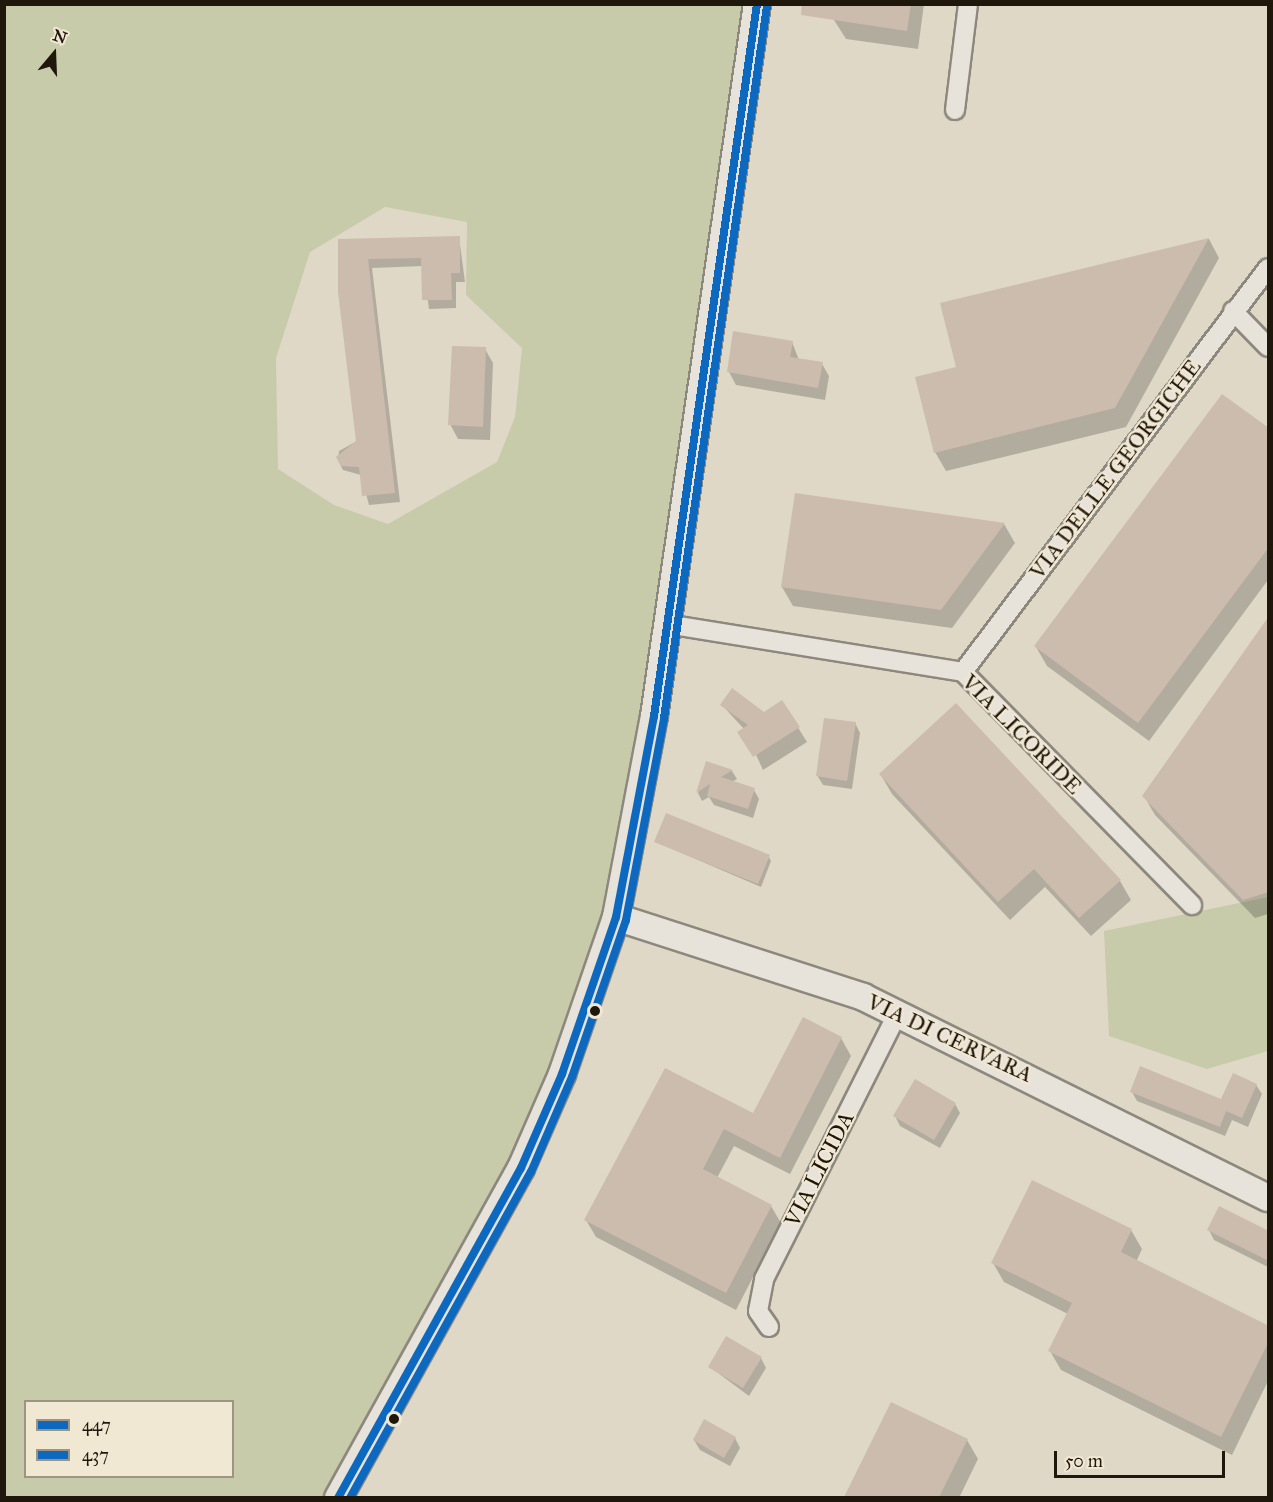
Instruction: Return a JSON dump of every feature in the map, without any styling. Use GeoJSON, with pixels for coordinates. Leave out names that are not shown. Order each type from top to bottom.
{"type":"FeatureCollection","features":[{"type":"Feature","properties":{"kind":"street"},"geometry":{"type":"LineString","coordinates":[[338,1497],[521,1168],[562,1074],[616,917],[634,838],[757,4]]}},
{"type":"Feature","properties":{"kind":"street"},"geometry":{"type":"LineString","coordinates":[[955,110],[968,4]]}},
{"type":"Feature","properties":{"kind":"street","name":"VIA DELLE GEORGICHE"},"geometry":{"type":"LineString","coordinates":[[963,672],[1233,311],[1269,268]]}},
{"type":"Feature","properties":{"kind":"street"},"geometry":{"type":"LineString","coordinates":[[1233,311],[1269,347]]}},
{"type":"Feature","properties":{"kind":"street","name":"VIA LICORIDE"},"geometry":{"type":"LineString","coordinates":[[667,624],[963,672],[1192,905]]}},
{"type":"Feature","properties":{"kind":"street","name":"VIA DI CERVARA"},"geometry":{"type":"LineString","coordinates":[[616,917],[822,981],[898,1012],[1269,1198]]}},
{"type":"Feature","properties":{"kind":"street","name":"VIA LICIDA"},"geometry":{"type":"LineString","coordinates":[[769,1327],[758,1311],[764,1279],[898,1012]]}},
{"type":"Feature","properties":{"kind":"green space"},"geometry":{"type":"Polygon","coordinates":[[[5,5],[743,5],[635,768],[603,910],[555,1062],[500,1183],[326,1497],[5,1498],[5,5]],[[385,207],[310,252],[276,358],[278,469],[334,505],[388,524],[497,462],[515,417],[522,348],[466,295],[467,222],[385,207]]]}},
{"type":"Feature","properties":{"kind":"green space"},"geometry":{"type":"Polygon","coordinates":[[[1268,897],[1268,1051],[1207,1069],[1109,1036],[1104,931],[1268,897]]]}},
{"type":"Feature","properties":{"kind":"building"},"geometry":{"type":"Polygon","coordinates":[[[802,4],[911,4],[907,31],[801,15],[802,4]]]}},
{"type":"Feature","properties":{"kind":"building"},"geometry":{"type":"Polygon","coordinates":[[[460,236],[460,273],[451,273],[452,300],[422,300],[421,258],[368,259],[395,493],[362,496],[359,467],[341,466],[336,457],[356,441],[338,292],[338,239],[460,236]]]}},
{"type":"Feature","properties":{"kind":"building"},"geometry":{"type":"Polygon","coordinates":[[[1209,238],[1115,408],[934,453],[915,377],[956,367],[940,303],[1209,238]]]}},
{"type":"Feature","properties":{"kind":"building"},"geometry":{"type":"Polygon","coordinates":[[[733,331],[793,341],[790,357],[823,362],[818,388],[727,372],[733,331]]]}},
{"type":"Feature","properties":{"kind":"building"},"geometry":{"type":"Polygon","coordinates":[[[452,346],[486,347],[483,427],[448,425],[452,346]]]}},
{"type":"Feature","properties":{"kind":"building"},"geometry":{"type":"Polygon","coordinates":[[[1222,394],[1269,428],[1269,547],[1138,723],[1034,646],[1222,394]]]}},
{"type":"Feature","properties":{"kind":"building"},"geometry":{"type":"Polygon","coordinates":[[[795,493],[1005,523],[941,610],[781,587],[795,493]]]}},
{"type":"Feature","properties":{"kind":"building"},"geometry":{"type":"Polygon","coordinates":[[[1269,616],[1269,892],[1243,900],[1142,796],[1269,616]]]}},
{"type":"Feature","properties":{"kind":"building"},"geometry":{"type":"Polygon","coordinates":[[[732,688],[764,712],[782,700],[800,727],[753,757],[737,732],[748,725],[720,705],[732,688]]]}},
{"type":"Feature","properties":{"kind":"building"},"geometry":{"type":"Polygon","coordinates":[[[956,703],[1121,880],[1079,918],[1034,869],[998,902],[879,774],[956,703]]]}},
{"type":"Feature","properties":{"kind":"building"},"geometry":{"type":"Polygon","coordinates":[[[824,718],[856,722],[847,781],[816,776],[824,718]]]}},
{"type":"Feature","properties":{"kind":"building"},"geometry":{"type":"Polygon","coordinates":[[[706,761],[733,770],[721,777],[755,788],[748,809],[707,796],[710,784],[696,793],[706,761]]]}},
{"type":"Feature","properties":{"kind":"building"},"geometry":{"type":"Polygon","coordinates":[[[666,813],[770,855],[758,884],[654,842],[666,813]]]}},
{"type":"Feature","properties":{"kind":"building"},"geometry":{"type":"Polygon","coordinates":[[[803,1017],[842,1037],[780,1158],[724,1129],[703,1169],[772,1205],[726,1293],[584,1220],[665,1068],[753,1113],[803,1017]]]}},
{"type":"Feature","properties":{"kind":"building"},"geometry":{"type":"Polygon","coordinates":[[[1140,1066],[1221,1099],[1233,1073],[1257,1084],[1242,1118],[1226,1111],[1220,1127],[1130,1092],[1140,1066]]]}},
{"type":"Feature","properties":{"kind":"building"},"geometry":{"type":"Polygon","coordinates":[[[915,1079],[956,1103],[934,1140],[893,1116],[915,1079]]]}},
{"type":"Feature","properties":{"kind":"building"},"geometry":{"type":"Polygon","coordinates":[[[1032,1180],[1132,1229],[1121,1252],[1269,1326],[1269,1341],[1221,1437],[1048,1351],[1072,1303],[991,1263],[1032,1180]]]}},
{"type":"Feature","properties":{"kind":"building"},"geometry":{"type":"Polygon","coordinates":[[[1219,1206],[1269,1231],[1269,1261],[1207,1230],[1219,1206]]]}},
{"type":"Feature","properties":{"kind":"building"},"geometry":{"type":"Polygon","coordinates":[[[726,1336],[762,1357],[743,1388],[708,1367],[726,1336]]]}},
{"type":"Feature","properties":{"kind":"building"},"geometry":{"type":"Polygon","coordinates":[[[891,1402],[968,1439],[939,1497],[844,1497],[891,1402]]]}},
{"type":"Feature","properties":{"kind":"building"},"geometry":{"type":"Polygon","coordinates":[[[704,1419],[736,1437],[724,1458],[693,1440],[704,1419]]]}},
{"type":"Feature","properties":{"kind":"transit line","name":"447"},"geometry":{"type":"LineString","coordinates":[[338,1498],[521,1168],[562,1074],[616,917],[654,716],[757,4]]}},
{"type":"Feature","properties":{"kind":"transit line","name":"437"},"geometry":{"type":"LineString","coordinates":[[350,1498],[531,1172],[572,1077],[626,920],[664,718],[767,6]]}}]}
